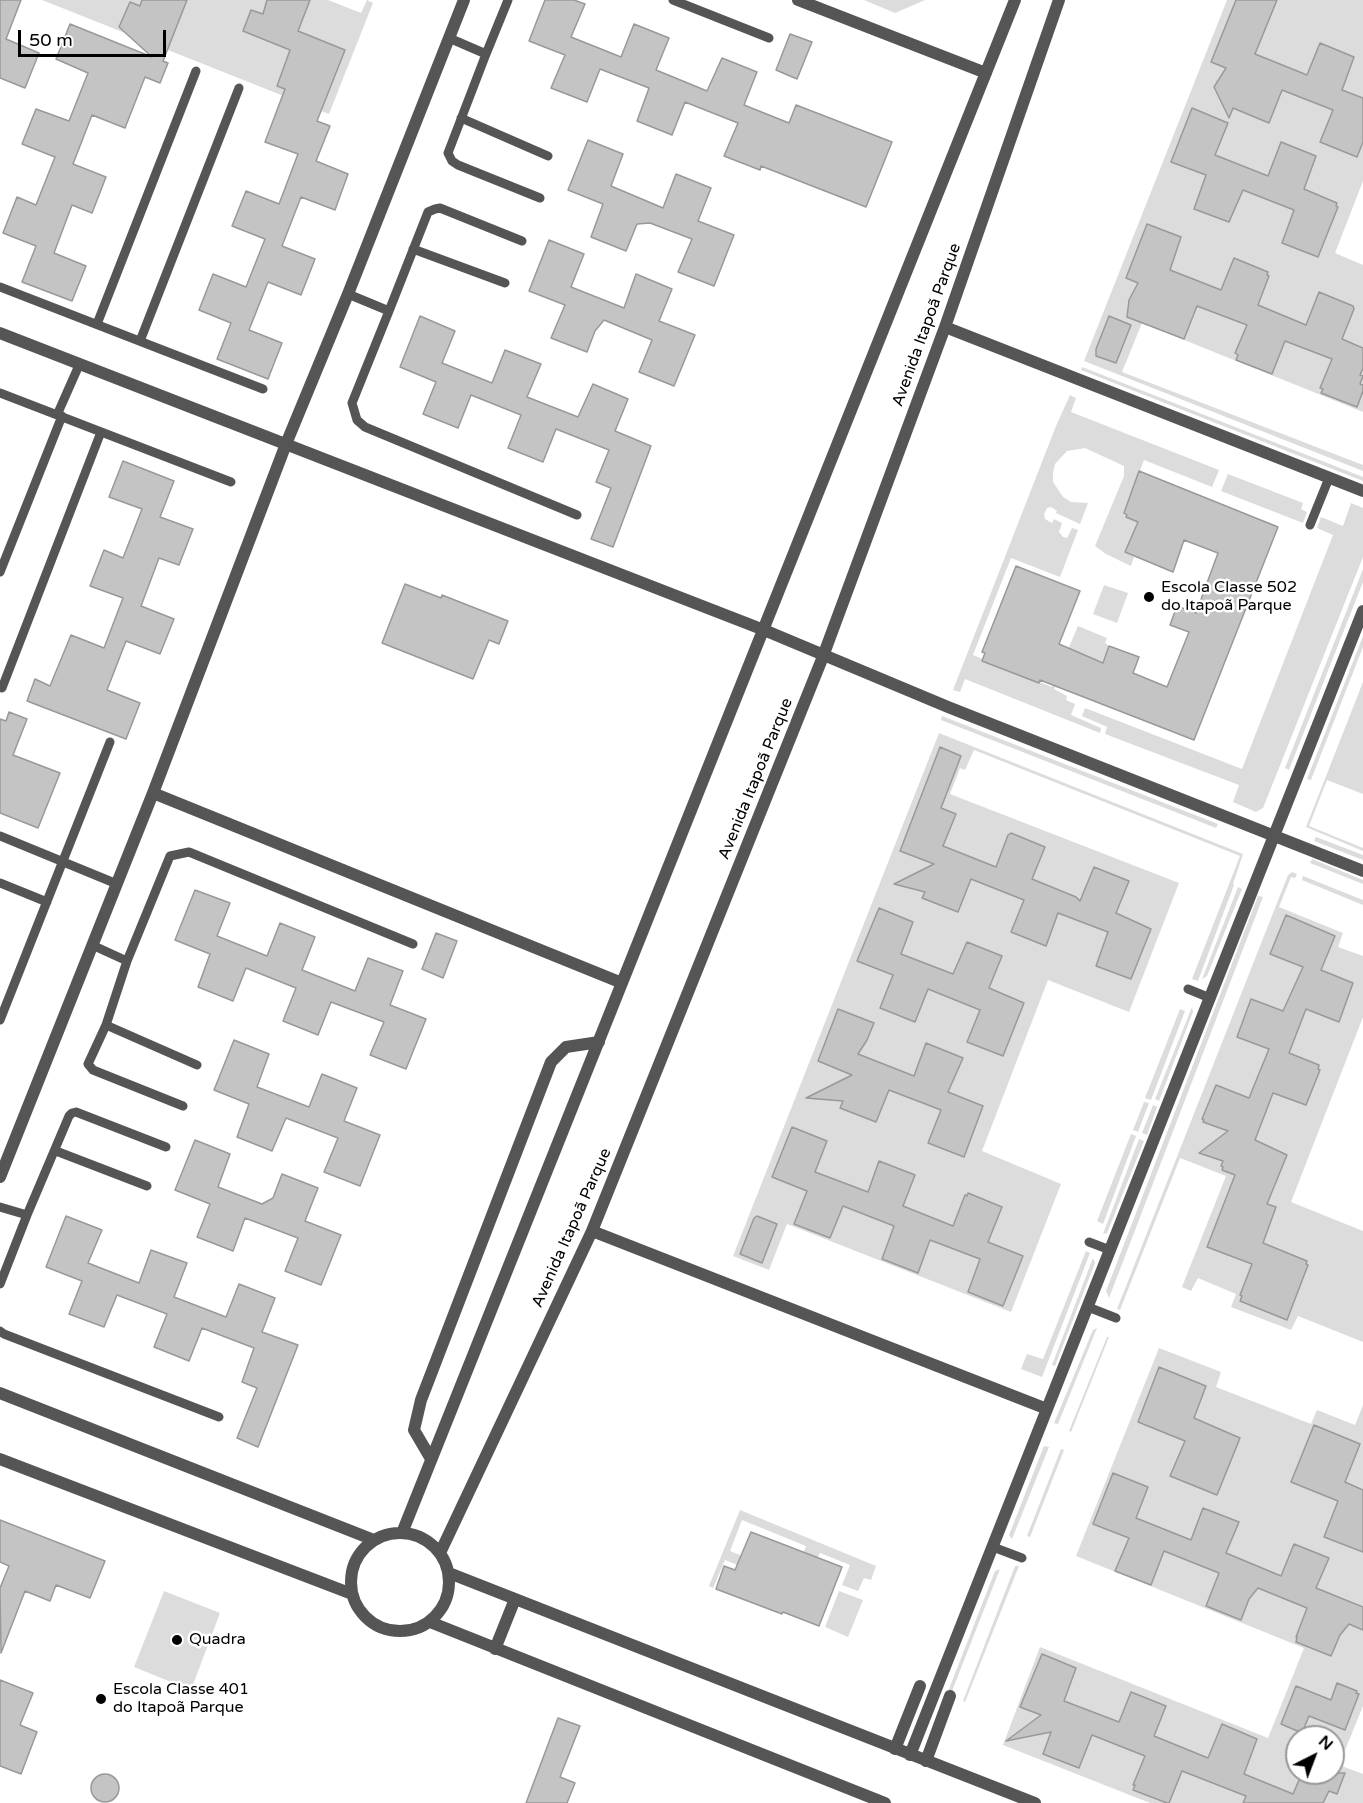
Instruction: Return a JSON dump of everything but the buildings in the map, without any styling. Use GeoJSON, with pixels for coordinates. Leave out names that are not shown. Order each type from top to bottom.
{"type":"FeatureCollection","features":[{"type":"Feature","properties":{"kind":"street"},"geometry":{"type":"LineString","coordinates":[[0,1177],[153,793],[286,444],[464,0]]}},
{"type":"Feature","properties":{"kind":"street"},"geometry":{"type":"LineString","coordinates":[[798,0],[986,73]]}},
{"type":"Feature","properties":{"kind":"street"},"geometry":{"type":"LineString","coordinates":[[402,1533],[1014,0]]}},
{"type":"Feature","properties":{"kind":"street","name":"Avenida Itapoã Parque"},"geometry":{"type":"LineString","coordinates":[[440,1553],[592,1231],[824,654],[945,327],[1059,0]]}},
{"type":"Feature","properties":{"kind":"street"},"geometry":{"type":"LineString","coordinates":[[945,327],[1363,491]]}},
{"type":"Feature","properties":{"kind":"street"},"geometry":{"type":"LineString","coordinates":[[0,333],[764,630],[948,707],[1363,871]]}},
{"type":"Feature","properties":{"kind":"street"},"geometry":{"type":"LineString","coordinates":[[910,1755],[1363,611]]}},
{"type":"Feature","properties":{"kind":"street"},"geometry":{"type":"LineString","coordinates":[[153,793],[622,983]]}},
{"type":"Feature","properties":{"kind":"street"},"geometry":{"type":"LineString","coordinates":[[432,1459],[414,1431],[421,1400],[551,1062],[566,1047],[599,1042]]}},
{"type":"Feature","properties":{"kind":"street"},"geometry":{"type":"LineString","coordinates":[[592,1231],[1047,1409]]}},
{"type":"Feature","properties":{"kind":"street"},"geometry":{"type":"LineString","coordinates":[[0,1393],[374,1540]]}},
{"type":"Feature","properties":{"kind":"street"},"geometry":{"type":"LineString","coordinates":[[0,1459],[352,1594]]}},
{"type":"Feature","properties":{"kind":"street"},"geometry":{"type":"LineString","coordinates":[[402,1533],[423,1538],[440,1553],[449,1573],[450,1584],[444,1605],[430,1622],[411,1630],[389,1630],[378,1626],[363,1615],[352,1594],[351,1579],[354,1564],[362,1550],[374,1540],[402,1533]]}},
{"type":"Feature","properties":{"kind":"street"},"geometry":{"type":"LineString","coordinates":[[449,1573],[1035,1803]]}},
{"type":"Feature","properties":{"kind":"street"},"geometry":{"type":"LineString","coordinates":[[495,1649],[515,1599]]}},
{"type":"Feature","properties":{"kind":"street"},"geometry":{"type":"LineString","coordinates":[[430,1622],[885,1803]]}},
{"type":"Feature","properties":{"kind":"street"},"geometry":{"type":"LineString","coordinates":[[895,1749],[920,1686]]}},
{"type":"Feature","properties":{"kind":"street"},"geometry":{"type":"LineString","coordinates":[[926,1761],[950,1696]]}},
{"type":"Feature","properties":{"kind":"lane"},"geometry":{"type":"LineString","coordinates":[[508,0],[448,153],[452,161],[458,165],[540,198]]}},
{"type":"Feature","properties":{"kind":"lane"},"geometry":{"type":"LineString","coordinates":[[673,0],[769,38]]}},
{"type":"Feature","properties":{"kind":"lane"},"geometry":{"type":"LineString","coordinates":[[449,38],[486,54]]}},
{"type":"Feature","properties":{"kind":"lane"},"geometry":{"type":"LineString","coordinates":[[97,324],[196,71]]}},
{"type":"Feature","properties":{"kind":"lane"},"geometry":{"type":"LineString","coordinates":[[140,341],[239,88]]}},
{"type":"Feature","properties":{"kind":"lane"},"geometry":{"type":"LineString","coordinates":[[461,118],[548,156]]}},
{"type":"Feature","properties":{"kind":"lane"},"geometry":{"type":"LineString","coordinates":[[522,241],[441,208],[428,212],[352,403],[357,420],[365,427],[577,515]]}},
{"type":"Feature","properties":{"kind":"lane"},"geometry":{"type":"LineString","coordinates":[[413,249],[505,283]]}},
{"type":"Feature","properties":{"kind":"lane"},"geometry":{"type":"LineString","coordinates":[[0,287],[263,389]]}},
{"type":"Feature","properties":{"kind":"lane"},"geometry":{"type":"LineString","coordinates":[[348,294],[389,311]]}},
{"type":"Feature","properties":{"kind":"lane"},"geometry":{"type":"LineString","coordinates":[[0,572],[80,363]]}},
{"type":"Feature","properties":{"kind":"lane"},"geometry":{"type":"LineString","coordinates":[[0,393],[231,482]]}},
{"type":"Feature","properties":{"kind":"lane"},"geometry":{"type":"LineString","coordinates":[[2,688],[101,432]]}},
{"type":"Feature","properties":{"kind":"lane"},"geometry":{"type":"LineString","coordinates":[[1310,525],[1329,478]]}},
{"type":"Feature","properties":{"kind":"lane"},"geometry":{"type":"LineString","coordinates":[[0,1020],[110,742]]}},
{"type":"Feature","properties":{"kind":"lane"},"geometry":{"type":"LineString","coordinates":[[0,836],[117,884]]}},
{"type":"Feature","properties":{"kind":"lane"},"geometry":{"type":"LineString","coordinates":[[183,1106],[93,1070],[88,1064],[106,1025],[127,961],[170,856],[189,852],[413,944]]}},
{"type":"Feature","properties":{"kind":"lane"},"geometry":{"type":"LineString","coordinates":[[0,883],[47,902]]}},
{"type":"Feature","properties":{"kind":"lane"},"geometry":{"type":"LineString","coordinates":[[92,945],[127,961]]}},
{"type":"Feature","properties":{"kind":"lane"},"geometry":{"type":"LineString","coordinates":[[1188,989],[1210,998]]}},
{"type":"Feature","properties":{"kind":"lane"},"geometry":{"type":"LineString","coordinates":[[106,1025],[197,1065]]}},
{"type":"Feature","properties":{"kind":"lane"},"geometry":{"type":"LineString","coordinates":[[0,1284],[69,1116],[76,1112],[166,1147]]}},
{"type":"Feature","properties":{"kind":"lane"},"geometry":{"type":"LineString","coordinates":[[56,1151],[147,1186]]}},
{"type":"Feature","properties":{"kind":"lane"},"geometry":{"type":"LineString","coordinates":[[0,1207],[27,1215]]}},
{"type":"Feature","properties":{"kind":"lane"},"geometry":{"type":"LineString","coordinates":[[1089,1242],[1110,1250]]}},
{"type":"Feature","properties":{"kind":"lane"},"geometry":{"type":"LineString","coordinates":[[1088,1307],[1116,1317]]}},
{"type":"Feature","properties":{"kind":"lane"},"geometry":{"type":"LineString","coordinates":[[0,1331],[219,1417]]}},
{"type":"Feature","properties":{"kind":"lane"},"geometry":{"type":"LineString","coordinates":[[993,1547],[1022,1558]]}},
{"type":"Feature","properties":{"kind":"shaded area"},"geometry":{"type":"Polygon","coordinates":[[[42,0],[328,0],[361,13],[367,0],[373,3],[329,114],[42,0]]]}},
{"type":"Feature","properties":{"kind":"shaded area"},"geometry":{"type":"Polygon","coordinates":[[[864,0],[925,0],[895,13],[864,0]]]}},
{"type":"Feature","properties":{"kind":"shaded area"},"geometry":{"type":"Polygon","coordinates":[[[1227,0],[1363,0],[1363,181],[1335,253],[1363,265],[1363,412],[1142,323],[1122,372],[1363,465],[1363,471],[1084,361],[1227,0]]]}},
{"type":"Feature","properties":{"kind":"shaded area"},"geometry":{"type":"Polygon","coordinates":[[[1082,367],[1363,477],[1363,481],[1081,370],[1082,367]]]}},
{"type":"Feature","properties":{"kind":"shaded area"},"geometry":{"type":"Polygon","coordinates":[[[1070,395],[1076,398],[1071,412],[1219,470],[1212,487],[1144,460],[1124,513],[1138,521],[1125,552],[1134,557],[1131,566],[1095,546],[1124,476],[1124,466],[1085,448],[1067,451],[1055,464],[1053,482],[1063,497],[1071,502],[1088,503],[1080,524],[1056,513],[1057,511],[1051,507],[1047,508],[1044,514],[1045,519],[1052,523],[1054,519],[1062,523],[1059,532],[1063,537],[1067,538],[1072,528],[1078,530],[1060,577],[1011,558],[973,655],[1052,687],[1078,626],[1107,638],[1105,643],[1109,646],[1103,662],[1070,649],[1054,689],[1067,696],[1066,700],[1075,704],[1071,715],[1101,728],[1100,733],[965,679],[960,692],[953,690],[1070,395]]]}},
{"type":"Feature","properties":{"kind":"shaded area"},"geometry":{"type":"Polygon","coordinates":[[[1228,474],[1303,503],[1301,509],[1307,512],[1303,523],[1221,491],[1228,474]]]}},
{"type":"Feature","properties":{"kind":"shaded area"},"geometry":{"type":"Polygon","coordinates":[[[1351,503],[1363,508],[1363,557],[1263,808],[1256,812],[1233,802],[1239,785],[1105,734],[1107,727],[1082,716],[1085,708],[1242,769],[1333,535],[1317,528],[1321,517],[1343,526],[1351,503]]]}},
{"type":"Feature","properties":{"kind":"shaded area"},"geometry":{"type":"Polygon","coordinates":[[[1363,569],[1363,582],[1289,770],[1285,768],[1363,569]]]}},
{"type":"Feature","properties":{"kind":"shaded area"},"geometry":{"type":"Polygon","coordinates":[[[1104,585],[1128,593],[1117,623],[1093,614],[1104,585]]]}},
{"type":"Feature","properties":{"kind":"shaded area"},"geometry":{"type":"Polygon","coordinates":[[[1363,636],[1363,647],[1311,780],[1307,779],[1363,636]]]}},
{"type":"Feature","properties":{"kind":"shaded area"},"geometry":{"type":"Polygon","coordinates":[[[1363,682],[1363,794],[1327,780],[1309,826],[1363,848],[1363,851],[1306,827],[1363,682]]]}},
{"type":"Feature","properties":{"kind":"shaded area"},"geometry":{"type":"Polygon","coordinates":[[[942,716],[1218,824],[1216,828],[941,720],[942,716]]]}},
{"type":"Feature","properties":{"kind":"shaded area"},"geometry":{"type":"Polygon","coordinates":[[[939,733],[1243,854],[1234,885],[1198,981],[1192,979],[1240,856],[974,750],[965,770],[960,768],[950,794],[1179,883],[1129,1012],[1048,980],[982,1151],[1061,1184],[1011,1312],[787,1224],[769,1270],[733,1256],[939,733]]]}},
{"type":"Feature","properties":{"kind":"shaded area"},"geometry":{"type":"Polygon","coordinates":[[[1316,837],[1363,855],[1363,860],[1314,841],[1316,837]]]}},
{"type":"Feature","properties":{"kind":"shaded area"},"geometry":{"type":"Polygon","coordinates":[[[1312,859],[1363,880],[1363,884],[1310,863],[1312,859]]]}},
{"type":"Feature","properties":{"kind":"shaded area"},"geometry":{"type":"Polygon","coordinates":[[[1292,872],[1297,874],[1295,878],[1291,877],[1279,907],[1343,933],[1338,947],[1363,956],[1363,1017],[1291,1202],[1363,1231],[1363,1342],[1298,1316],[1291,1330],[1231,1307],[1236,1294],[1198,1278],[1191,1291],[1182,1287],[1226,1176],[1180,1158],[1120,1310],[1117,1309],[1288,875],[1292,872]]]}},
{"type":"Feature","properties":{"kind":"shaded area"},"geometry":{"type":"Polygon","coordinates":[[[1303,876],[1363,900],[1363,905],[1302,880],[1303,876]]]}},
{"type":"Feature","properties":{"kind":"shaded area"},"geometry":{"type":"Polygon","coordinates":[[[1238,887],[1242,889],[1207,976],[1202,979],[1238,887]]]}},
{"type":"Feature","properties":{"kind":"shaded area"},"geometry":{"type":"Polygon","coordinates":[[[1258,896],[1263,897],[1109,1298],[1106,1291],[1258,896]]]}},
{"type":"Feature","properties":{"kind":"shaded area"},"geometry":{"type":"Polygon","coordinates":[[[1192,1007],[1193,1012],[1159,1101],[1155,1099],[1192,1007]]]}},
{"type":"Feature","properties":{"kind":"shaded area"},"geometry":{"type":"Polygon","coordinates":[[[1180,1009],[1185,1011],[1151,1100],[1145,1098],[1180,1009]]]}},
{"type":"Feature","properties":{"kind":"shaded area"},"geometry":{"type":"Polygon","coordinates":[[[1144,1102],[1149,1103],[1138,1132],[1133,1130],[1144,1102]]]}},
{"type":"Feature","properties":{"kind":"shaded area"},"geometry":{"type":"Polygon","coordinates":[[[1153,1105],[1157,1107],[1147,1135],[1142,1133],[1153,1105]]]}},
{"type":"Feature","properties":{"kind":"shaded area"},"geometry":{"type":"Polygon","coordinates":[[[1131,1134],[1136,1136],[1103,1224],[1097,1221],[1131,1134]]]}},
{"type":"Feature","properties":{"kind":"shaded area"},"geometry":{"type":"Polygon","coordinates":[[[1139,1139],[1144,1141],[1107,1233],[1103,1234],[1139,1139]]]}},
{"type":"Feature","properties":{"kind":"shaded area"},"geometry":{"type":"Polygon","coordinates":[[[1086,1251],[1090,1253],[1042,1377],[1021,1369],[1027,1354],[1043,1359],[1086,1251]]]}},
{"type":"Feature","properties":{"kind":"shaded area"},"geometry":{"type":"Polygon","coordinates":[[[1093,1258],[1095,1263],[1055,1366],[1052,1365],[1093,1258]]]}},
{"type":"Feature","properties":{"kind":"shaded area"},"geometry":{"type":"Polygon","coordinates":[[[1097,1328],[1058,1424],[1054,1423],[1093,1330],[1097,1328]]]}},
{"type":"Feature","properties":{"kind":"shaded area"},"geometry":{"type":"Polygon","coordinates":[[[1107,1337],[1109,1337],[1071,1432],[1069,1431],[1107,1337]]]}},
{"type":"Feature","properties":{"kind":"shaded area"},"geometry":{"type":"Polygon","coordinates":[[[1159,1348],[1221,1372],[1216,1387],[1311,1424],[1317,1410],[1355,1425],[1363,1405],[1363,1706],[1345,1750],[1345,1725],[1285,1725],[1285,1785],[1345,1785],[1345,1767],[1363,1774],[1363,1803],[1150,1803],[1003,1745],[1040,1647],[1268,1738],[1304,1648],[1076,1556],[1159,1348]]]}},
{"type":"Feature","properties":{"kind":"shaded area"},"geometry":{"type":"Polygon","coordinates":[[[1044,1446],[1049,1447],[1012,1539],[1009,1535],[1044,1446]]]}},
{"type":"Feature","properties":{"kind":"shaded area"},"geometry":{"type":"Polygon","coordinates":[[[1061,1449],[1064,1450],[1030,1537],[1027,1536],[1061,1449]]]}},
{"type":"Feature","properties":{"kind":"shaded area"},"geometry":{"type":"Polygon","coordinates":[[[740,1510],[876,1566],[871,1580],[864,1578],[858,1591],[842,1585],[850,1565],[820,1553],[814,1565],[801,1560],[806,1546],[742,1520],[730,1551],[760,1563],[757,1573],[725,1560],[713,1588],[709,1586],[740,1510]]]}},
{"type":"Feature","properties":{"kind":"shaded area"},"geometry":{"type":"Polygon","coordinates":[[[1015,1566],[1019,1566],[965,1702],[963,1701],[1015,1566]]]}},
{"type":"Feature","properties":{"kind":"shaded area"},"geometry":{"type":"Polygon","coordinates":[[[1000,1569],[950,1696],[947,1694],[995,1571],[1000,1569]]]}},
{"type":"Feature","properties":{"kind":"shaded area","name":"Quadra"},"geometry":{"type":"Polygon","coordinates":[[[164,1591],[220,1613],[191,1690],[134,1667],[164,1591]]]}},
{"type":"Feature","properties":{"kind":"shaded area"},"geometry":{"type":"Polygon","coordinates":[[[839,1591],[863,1600],[848,1637],[825,1627],[839,1591]]]}},
{"type":"Feature","properties":{"kind":"place","name":"Escola Classe 502 do Itapoã Parque"},"geometry":{"type":"Point","coordinates":[1149,597]}},
{"type":"Feature","properties":{"kind":"place","name":"Quadra"},"geometry":{"type":"Point","coordinates":[177,1640]}},
{"type":"Feature","properties":{"kind":"place","name":"Escola Classe 401 do Itapoã Parque"},"geometry":{"type":"Point","coordinates":[101,1699]}}]}
